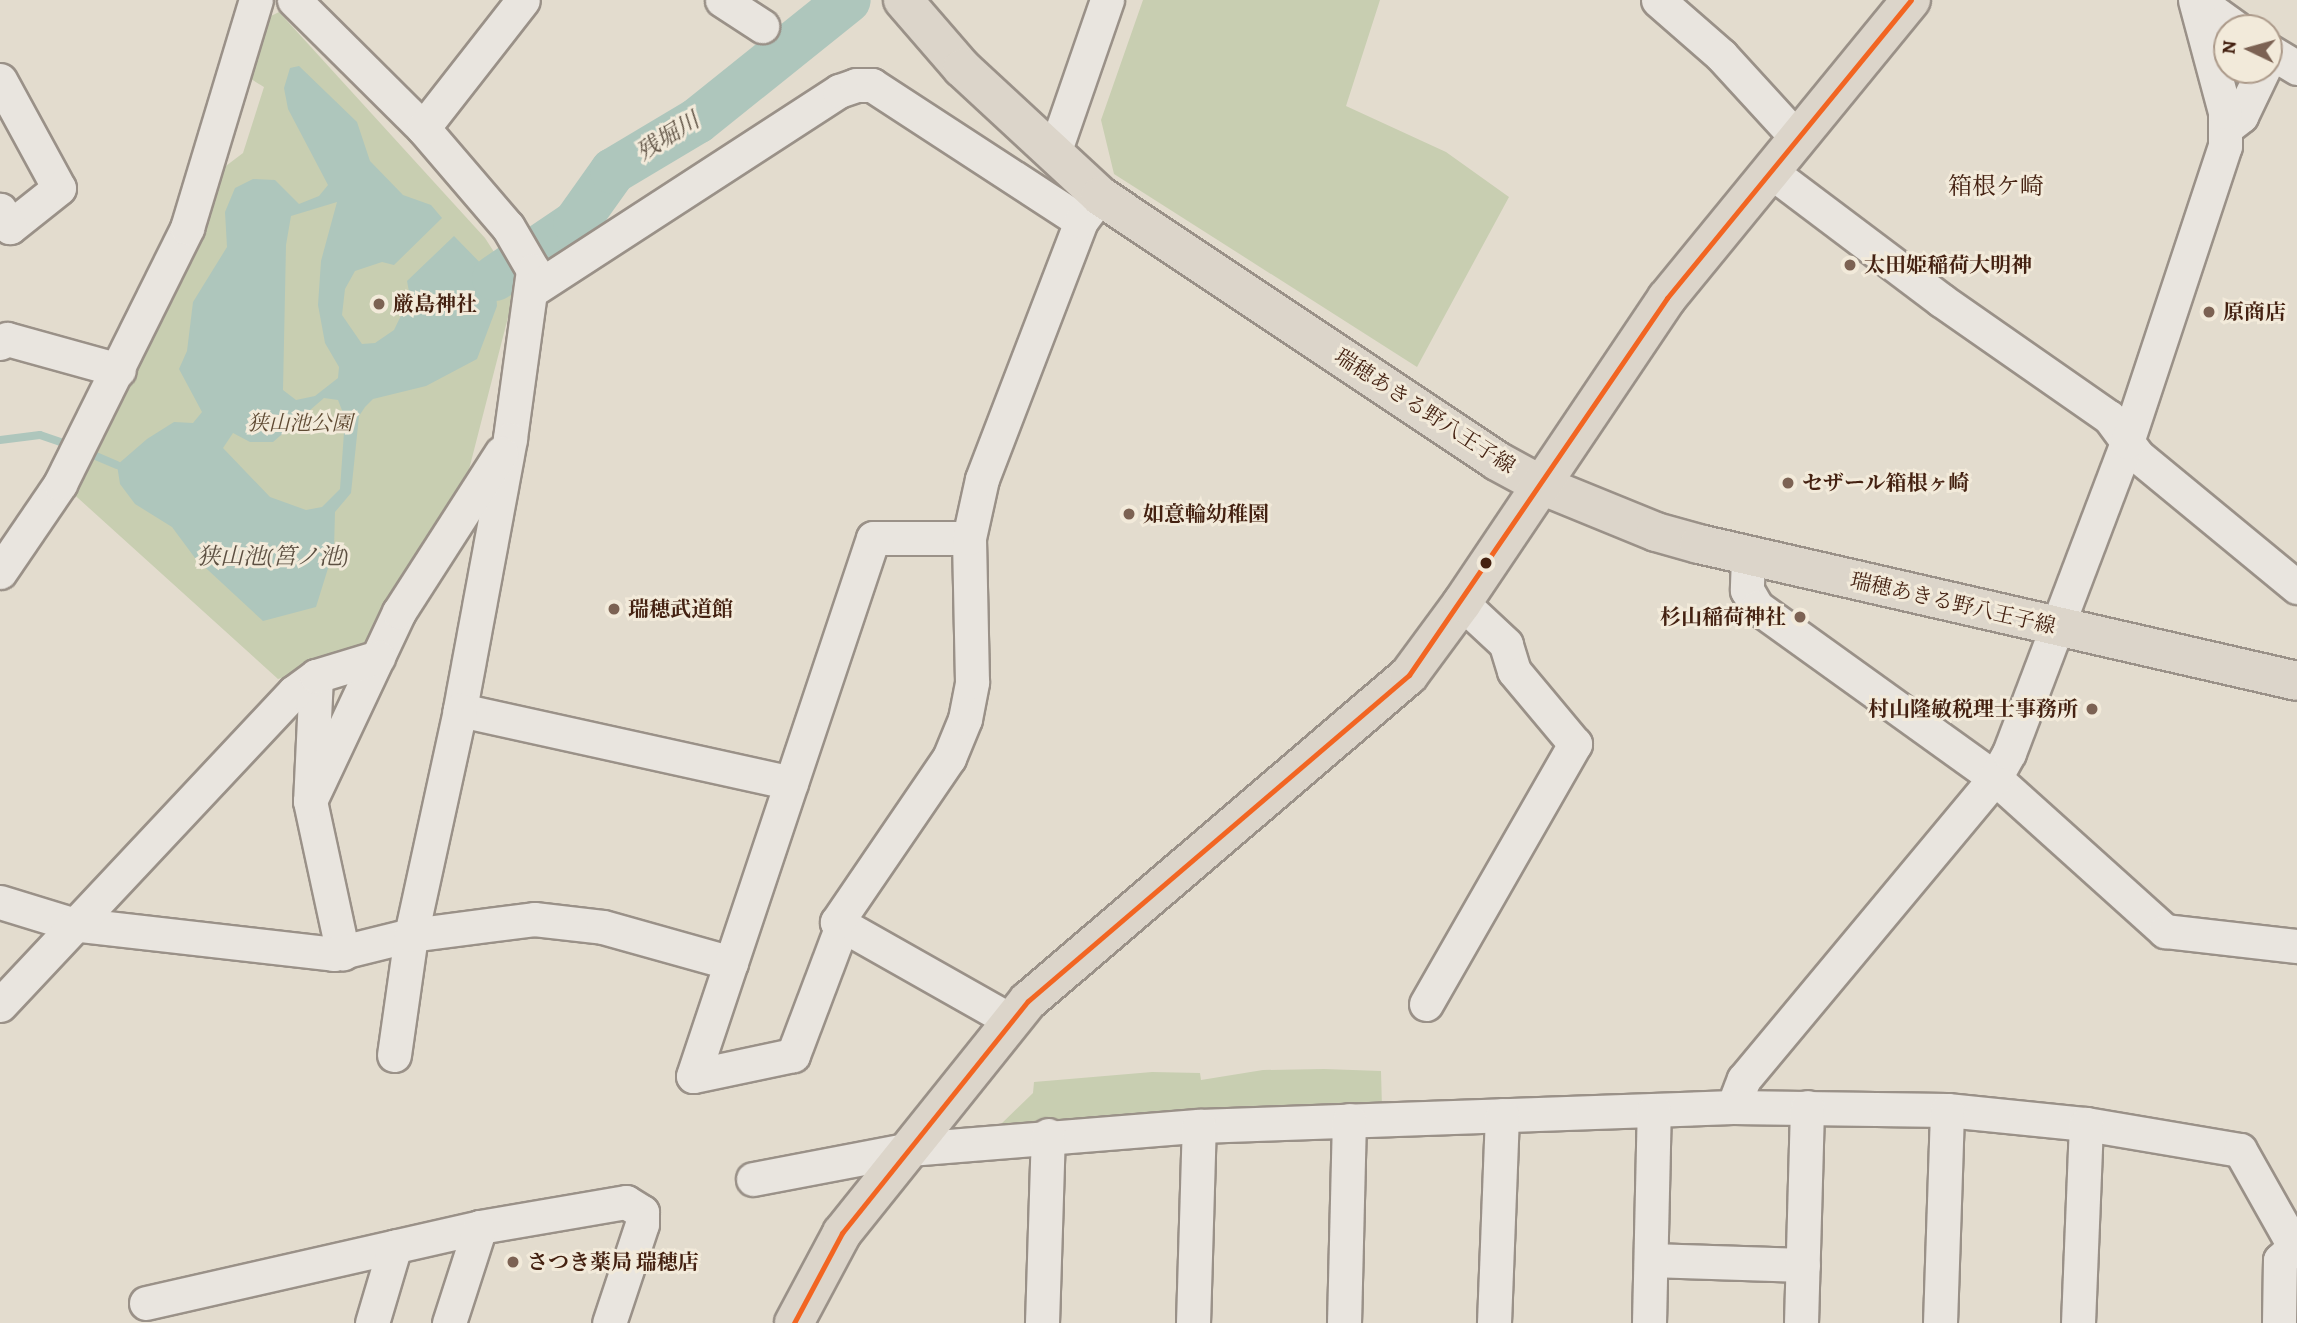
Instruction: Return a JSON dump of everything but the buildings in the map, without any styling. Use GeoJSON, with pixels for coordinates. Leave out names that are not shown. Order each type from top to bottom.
{"type":"FeatureCollection","features":[{"type":"Feature","properties":{"kind":"main road"},"geometry":{"type":"LineString","coordinates":[[794,1323],[842,1233],[1010,1020],[1104,933],[1409,675],[1462,603],[1667,298],[1911,0]]}},
{"type":"Feature","properties":{"kind":"main road","name":"瑞穂あきる野八王子線"},"geometry":{"type":"LineString","coordinates":[[904,2],[962,68],[1054,153],[1091,209],[1497,461],[1541,485],[1656,532],[1748,556],[2297,681]]}},
{"type":"Feature","properties":{"kind":"street"},"geometry":{"type":"LineString","coordinates":[[0,572],[78,448],[119,370],[187,228],[256,0]]}},
{"type":"Feature","properties":{"kind":"street"},"geometry":{"type":"LineString","coordinates":[[294,0],[423,128],[508,227],[533,280],[510,439],[460,710],[411,935],[394,1055]]}},
{"type":"Feature","properties":{"kind":"street"},"geometry":{"type":"LineString","coordinates":[[423,128],[523,0]]}},
{"type":"Feature","properties":{"kind":"street"},"geometry":{"type":"LineString","coordinates":[[722,0],[762,26]]}},
{"type":"Feature","properties":{"kind":"street"},"geometry":{"type":"LineString","coordinates":[[1054,153],[1107,0]]}},
{"type":"Feature","properties":{"kind":"street"},"geometry":{"type":"LineString","coordinates":[[1658,0],[1721,55],[1798,139]]}},
{"type":"Feature","properties":{"kind":"street"},"geometry":{"type":"LineString","coordinates":[[2196,0],[2216,14]]}},
{"type":"Feature","properties":{"kind":"street"},"geometry":{"type":"LineString","coordinates":[[1733,1107],[1744,1079],[1773,1042],[1995,778],[2127,442],[2225,146],[2227,128],[2196,0]]}},
{"type":"Feature","properties":{"kind":"street"},"geometry":{"type":"LineString","coordinates":[[0,80],[59,188],[10,227],[0,210]]}},
{"type":"Feature","properties":{"kind":"street"},"geometry":{"type":"LineString","coordinates":[[2227,128],[2241,116],[2260,84]]}},
{"type":"Feature","properties":{"kind":"street"},"geometry":{"type":"LineString","coordinates":[[533,280],[839,91],[856,85],[872,85],[1091,209],[982,479],[969,538],[972,682],[965,719],[949,758],[837,922],[841,928],[1010,1020]]}},
{"type":"Feature","properties":{"kind":"street"},"geometry":{"type":"LineString","coordinates":[[1770,171],[1941,300],[2109,417],[2138,456],[2297,587]]}},
{"type":"Feature","properties":{"kind":"street"},"geometry":{"type":"LineString","coordinates":[[0,343],[7,339],[119,370]]}},
{"type":"Feature","properties":{"kind":"street"},"geometry":{"type":"LineString","coordinates":[[310,801],[399,612],[510,439]]}},
{"type":"Feature","properties":{"kind":"street"},"geometry":{"type":"LineString","coordinates":[[841,928],[793,1055],[693,1076],[873,538],[969,538]]}},
{"type":"Feature","properties":{"kind":"street"},"geometry":{"type":"LineString","coordinates":[[1748,556],[1747,590],[1756,607],[1995,778],[2165,932],[2297,946]]}},
{"type":"Feature","properties":{"kind":"street"},"geometry":{"type":"LineString","coordinates":[[1426,1004],[1575,744],[1514,671],[1506,644],[1462,603]]}},
{"type":"Feature","properties":{"kind":"street"},"geometry":{"type":"LineString","coordinates":[[0,1005],[72,924],[294,692],[316,676],[378,657]]}},
{"type":"Feature","properties":{"kind":"street"},"geometry":{"type":"LineString","coordinates":[[316,676],[310,801],[342,953]]}},
{"type":"Feature","properties":{"kind":"street"},"geometry":{"type":"LineString","coordinates":[[460,710],[791,783]]}},
{"type":"Feature","properties":{"kind":"street"},"geometry":{"type":"LineString","coordinates":[[0,902],[72,924],[342,953],[411,935],[534,919],[603,927],[731,963]]}},
{"type":"Feature","properties":{"kind":"street"},"geometry":{"type":"LineString","coordinates":[[752,1179],[910,1149],[1048,1135],[1199,1126],[1733,1107],[1947,1110],[2086,1124],[2240,1150],[2295,1244],[2280,1260],[2279,1323]]}},
{"type":"Feature","properties":{"kind":"street"},"geometry":{"type":"LineString","coordinates":[[1801,1323],[1807,1107]]}},
{"type":"Feature","properties":{"kind":"street"},"geometry":{"type":"LineString","coordinates":[[1649,1323],[1654,1110]]}},
{"type":"Feature","properties":{"kind":"street"},"geometry":{"type":"LineString","coordinates":[[1940,1323],[1947,1110]]}},
{"type":"Feature","properties":{"kind":"street"},"geometry":{"type":"LineString","coordinates":[[1494,1323],[1502,1115]]}},
{"type":"Feature","properties":{"kind":"street"},"geometry":{"type":"LineString","coordinates":[[1344,1323],[1349,1120]]}},
{"type":"Feature","properties":{"kind":"street"},"geometry":{"type":"LineString","coordinates":[[2078,1323],[2086,1124]]}},
{"type":"Feature","properties":{"kind":"street"},"geometry":{"type":"LineString","coordinates":[[1193,1323],[1199,1126]]}},
{"type":"Feature","properties":{"kind":"street"},"geometry":{"type":"LineString","coordinates":[[1042,1323],[1048,1135]]}},
{"type":"Feature","properties":{"kind":"street"},"geometry":{"type":"LineString","coordinates":[[146,1303],[480,1227],[616,1202],[636,1205],[642,1212],[642,1224],[609,1323]]}},
{"type":"Feature","properties":{"kind":"street"},"geometry":{"type":"LineString","coordinates":[[449,1323],[480,1227]]}},
{"type":"Feature","properties":{"kind":"street"},"geometry":{"type":"LineString","coordinates":[[372,1323],[396,1246]]}},
{"type":"Feature","properties":{"kind":"street"},"geometry":{"type":"LineString","coordinates":[[1651,1260],[1803,1265]]}},
{"type":"Feature","properties":{"kind":"green space"},"geometry":{"type":"Polygon","coordinates":[[[1143,0],[1380,0],[1346,106],[1446,152],[1509,197],[1417,367],[1114,174],[1101,120],[1143,0]]]}},
{"type":"Feature","properties":{"kind":"green space","name":"狭山池公園"},"geometry":{"type":"Polygon","coordinates":[[[279,12],[485,238],[516,286],[463,493],[363,654],[278,679],[68,489],[114,417],[214,175],[243,153],[264,87],[246,76],[259,22],[279,12]]]}},
{"type":"Feature","properties":{"kind":"green space"},"geometry":{"type":"Polygon","coordinates":[[[1263,1070],[1381,1071],[1382,1108],[999,1126],[1033,1093],[1034,1082],[1152,1072],[1200,1073],[1201,1080],[1263,1070]]]}},
{"type":"Feature","properties":{"kind":"water","name":"狭山池(筥ノ池)"},"geometry":{"type":"Polygon","coordinates":[[[299,66],[357,122],[370,161],[403,195],[431,205],[442,218],[394,265],[382,262],[355,271],[345,289],[342,315],[362,344],[375,343],[394,330],[410,297],[407,281],[454,236],[495,278],[497,306],[477,359],[426,386],[373,399],[365,407],[359,416],[351,493],[335,512],[334,549],[316,607],[263,621],[195,558],[172,527],[135,504],[120,484],[117,465],[147,439],[174,422],[193,423],[202,412],[179,369],[187,351],[193,302],[227,247],[225,212],[235,188],[253,179],[275,180],[299,204],[319,196],[328,185],[288,109],[284,88],[290,68],[299,66]],[[337,202],[291,216],[286,245],[283,390],[296,400],[315,396],[338,378],[339,367],[325,343],[318,305],[321,261],[337,202]],[[324,398],[273,442],[250,442],[233,433],[223,448],[270,497],[306,510],[322,507],[340,489],[345,418],[338,400],[324,398]]]}},
{"type":"Feature","properties":{"kind":"waterway","name":"残堀川"},"geometry":{"type":"LineString","coordinates":[[495,278],[576,223],[613,171],[697,121],[848,0]]}},
{"type":"Feature","properties":{"kind":"waterway"},"geometry":{"type":"LineString","coordinates":[[0,440],[40,435],[72,446]]}},
{"type":"Feature","properties":{"kind":"waterway"},"geometry":{"type":"LineString","coordinates":[[84,451],[117,465]]}},
{"type":"Feature","properties":{"kind":"transit line"},"geometry":{"type":"LineString","coordinates":[[794,1323],[842,1233],[1028,1001],[1409,675],[1667,298],[1911,0]]}},
{"type":"Feature","properties":{"kind":"place","name":"太田姫稲荷大明神"},"geometry":{"type":"Point","coordinates":[1850,265]}},
{"type":"Feature","properties":{"kind":"place","name":"厳島神社"},"geometry":{"type":"Point","coordinates":[379,304]}},
{"type":"Feature","properties":{"kind":"place","name":"原商店"},"geometry":{"type":"Point","coordinates":[2209,312]}},
{"type":"Feature","properties":{"kind":"place","name":"セザール箱根ヶ崎"},"geometry":{"type":"Point","coordinates":[1788,483]}},
{"type":"Feature","properties":{"kind":"place","name":"如意輪幼稚園"},"geometry":{"type":"Point","coordinates":[1129,514]}},
{"type":"Feature","properties":{"kind":"place","name":"瑞穂武道館"},"geometry":{"type":"Point","coordinates":[614,609]}},
{"type":"Feature","properties":{"kind":"place","name":"杉山稲荷神社"},"geometry":{"type":"Point","coordinates":[1800,617]}},
{"type":"Feature","properties":{"kind":"place","name":"村山隆敏税理士事務所"},"geometry":{"type":"Point","coordinates":[2092,709]}},
{"type":"Feature","properties":{"kind":"place","name":"さつき薬局 瑞穂店"},"geometry":{"type":"Point","coordinates":[513,1262]}},
{"type":"Feature","properties":{"kind":"district","name":"箱根ケ崎"},"geometry":{"type":"Point","coordinates":[1996,187]}}]}
